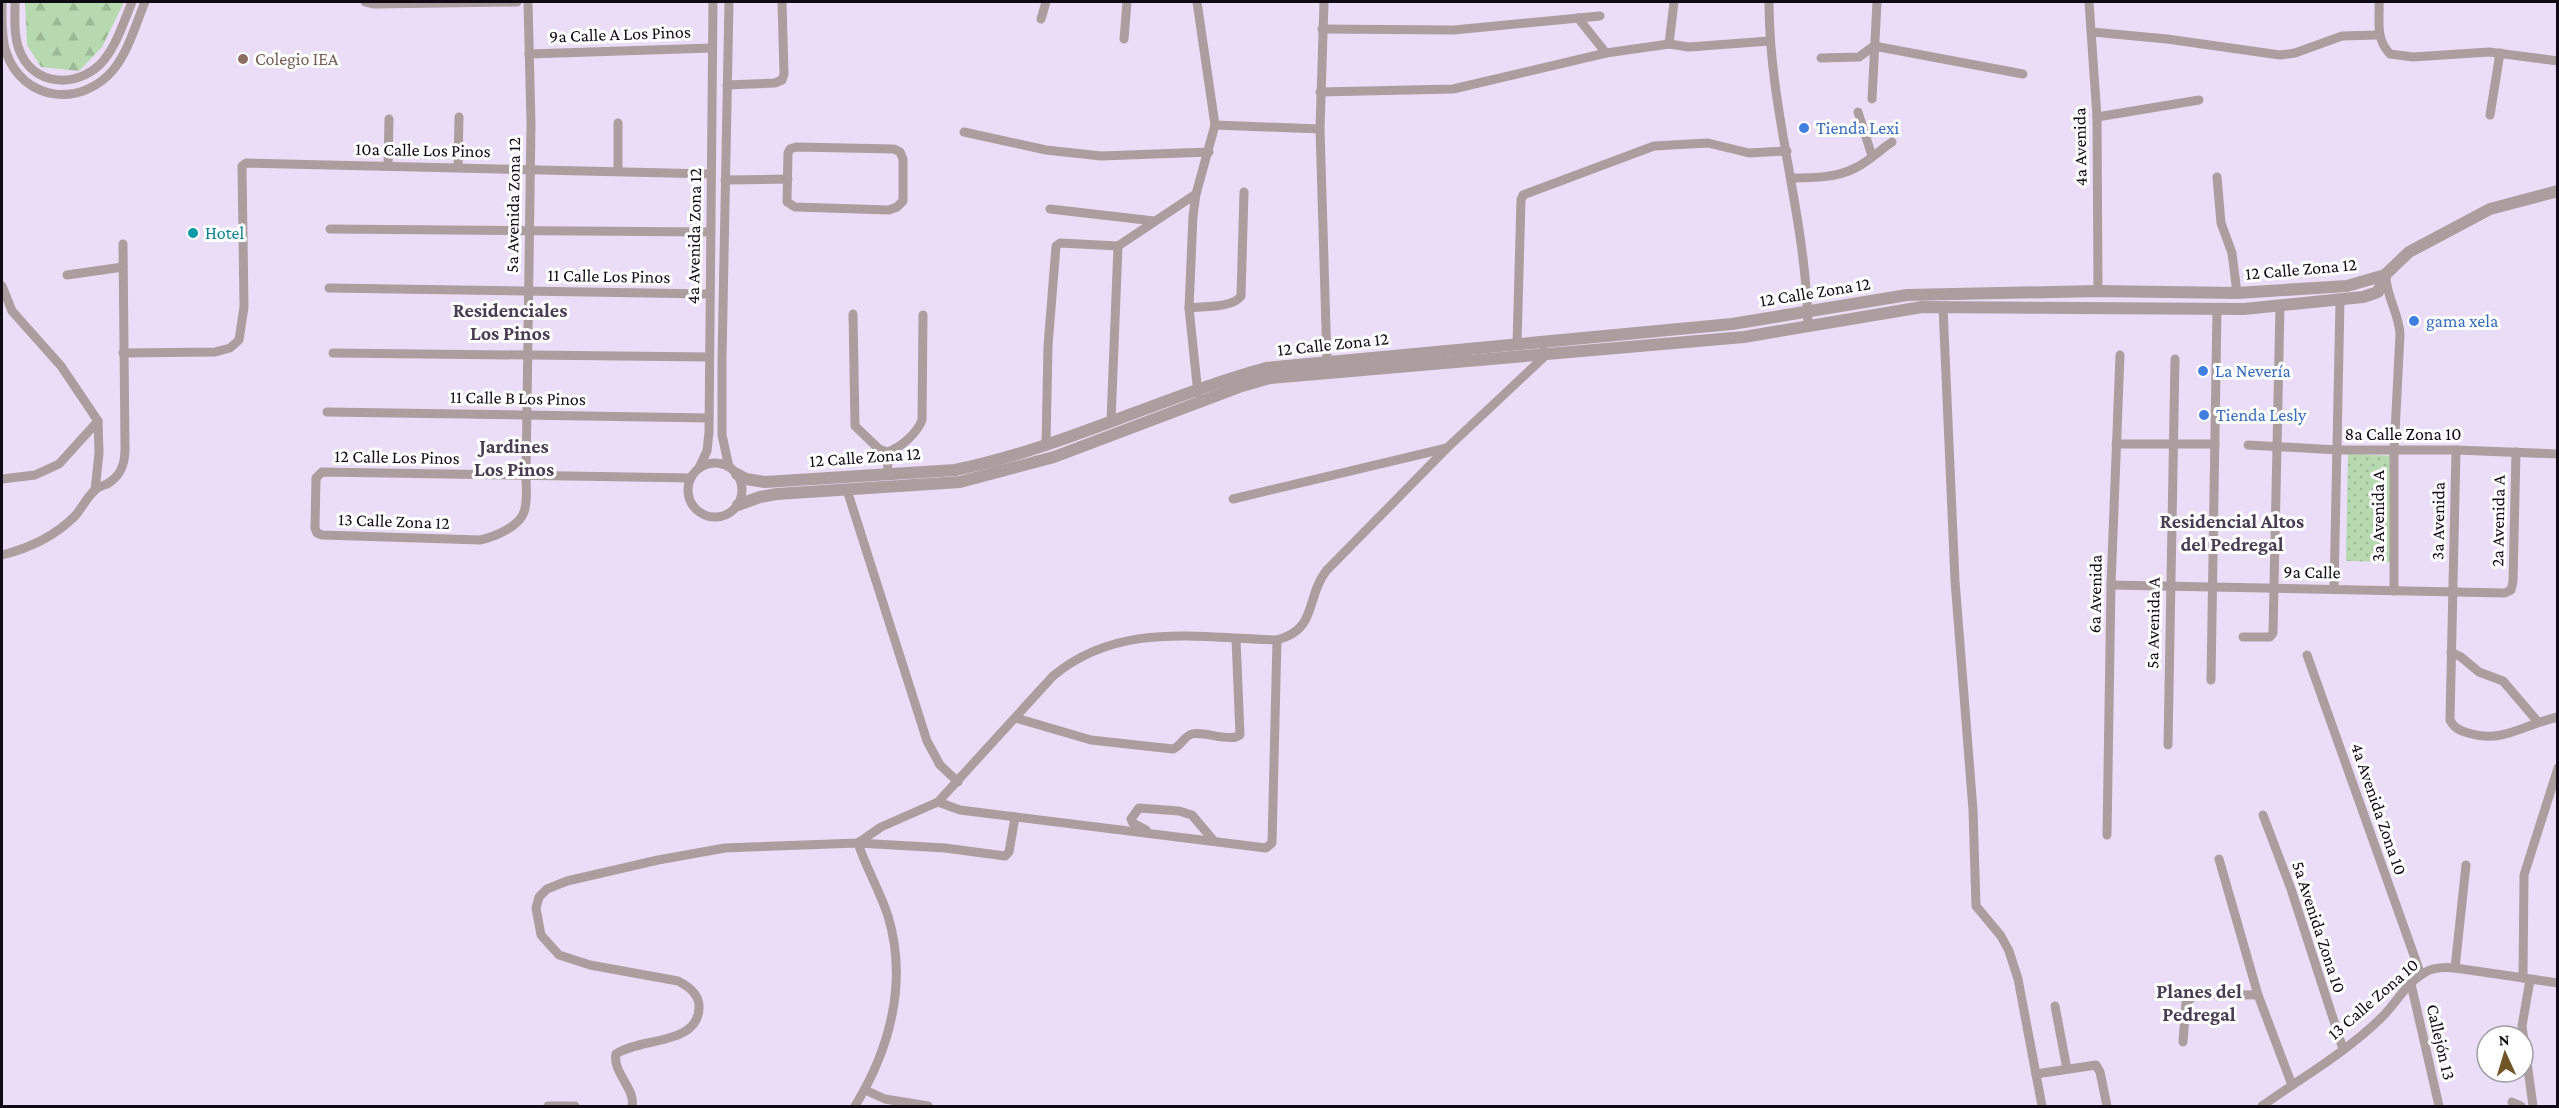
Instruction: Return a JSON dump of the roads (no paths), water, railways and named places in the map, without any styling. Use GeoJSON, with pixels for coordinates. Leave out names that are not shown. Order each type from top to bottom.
{"type":"FeatureCollection","features":[{"type":"Feature","properties":{"kind":"street"},"geometry":{"type":"LineString","coordinates":[[2,2],[4,43],[13,67],[31,86],[46,93],[65,94],[84,90],[99,82],[112,71],[122,58],[145,2]]}},
{"type":"Feature","properties":{"kind":"street"},"geometry":{"type":"LineString","coordinates":[[15,2],[17,40],[23,59],[42,76],[61,81],[80,78],[105,60],[132,2]]}},
{"type":"Feature","properties":{"kind":"street"},"geometry":{"type":"LineString","coordinates":[[365,2],[517,2]]}},
{"type":"Feature","properties":{"kind":"street","name":"5a Avenida Zona 12"},"geometry":{"type":"LineString","coordinates":[[522,516],[525,505],[526,477],[530,231],[528,2]]}},
{"type":"Feature","properties":{"kind":"street","name":"4a Avenida Zona 12"},"geometry":{"type":"LineString","coordinates":[[699,468],[708,442],[709,418],[713,2]]}},
{"type":"Feature","properties":{"kind":"street","name":"4a Avenida Zona 12"},"geometry":{"type":"LineString","coordinates":[[729,2],[722,435],[733,471]]}},
{"type":"Feature","properties":{"kind":"street"},"geometry":{"type":"LineString","coordinates":[[727,85],[775,83],[782,80],[784,74],[782,2]]}},
{"type":"Feature","properties":{"kind":"street"},"geometry":{"type":"LineString","coordinates":[[1041,19],[1046,2]]}},
{"type":"Feature","properties":{"kind":"street"},"geometry":{"type":"LineString","coordinates":[[1124,39],[1127,2]]}},
{"type":"Feature","properties":{"kind":"street"},"geometry":{"type":"LineString","coordinates":[[1197,2],[1215,125],[1196,194],[1189,308],[1199,395]]}},
{"type":"Feature","properties":{"kind":"street"},"geometry":{"type":"LineString","coordinates":[[1324,2],[1320,129],[1327,362]]}},
{"type":"Feature","properties":{"kind":"street"},"geometry":{"type":"LineString","coordinates":[[1669,44],[1674,2]]}},
{"type":"Feature","properties":{"kind":"street"},"geometry":{"type":"LineString","coordinates":[[1769,2],[1769,41],[1791,178],[1808,319]]}},
{"type":"Feature","properties":{"kind":"street"},"geometry":{"type":"LineString","coordinates":[[1872,99],[1877,2]]}},
{"type":"Feature","properties":{"kind":"street","name":"4a Avenida"},"geometry":{"type":"LineString","coordinates":[[2089,2],[2097,117],[2098,291]]}},
{"type":"Feature","properties":{"kind":"street"},"geometry":{"type":"LineString","coordinates":[[2379,2],[2378,35],[2390,54],[2402,57],[2472,52],[2500,53],[2558,62]]}},
{"type":"Feature","properties":{"kind":"street"},"geometry":{"type":"LineString","coordinates":[[1322,29],[1454,30],[1600,16]]}},
{"type":"Feature","properties":{"kind":"street"},"geometry":{"type":"LineString","coordinates":[[1578,18],[1606,53]]}},
{"type":"Feature","properties":{"kind":"street"},"geometry":{"type":"LineString","coordinates":[[2092,33],[2167,39],[2280,55],[2342,36],[2378,35]]}},
{"type":"Feature","properties":{"kind":"street"},"geometry":{"type":"LineString","coordinates":[[1320,92],[1453,88],[1606,53],[1669,44],[1689,47],[1769,41]]}},
{"type":"Feature","properties":{"kind":"street"},"geometry":{"type":"LineString","coordinates":[[1821,58],[1859,57],[1874,46],[2023,74]]}},
{"type":"Feature","properties":{"kind":"street","name":"9a Calle A Los Pinos"},"geometry":{"type":"LineString","coordinates":[[529,54],[712,48]]}},
{"type":"Feature","properties":{"kind":"street"},"geometry":{"type":"LineString","coordinates":[[2490,115],[2500,53]]}},
{"type":"Feature","properties":{"kind":"street"},"geometry":{"type":"LineString","coordinates":[[2097,117],[2199,100]]}},
{"type":"Feature","properties":{"kind":"street"},"geometry":{"type":"LineString","coordinates":[[1858,112],[1872,156]]}},
{"type":"Feature","properties":{"kind":"street"},"geometry":{"type":"LineString","coordinates":[[458,167],[459,117]]}},
{"type":"Feature","properties":{"kind":"street"},"geometry":{"type":"LineString","coordinates":[[388,166],[389,119]]}},
{"type":"Feature","properties":{"kind":"street"},"geometry":{"type":"LineString","coordinates":[[618,123],[618,171]]}},
{"type":"Feature","properties":{"kind":"street"},"geometry":{"type":"LineString","coordinates":[[1215,125],[1320,129]]}},
{"type":"Feature","properties":{"kind":"street"},"geometry":{"type":"LineString","coordinates":[[964,132],[1046,150],[1101,156],[1209,153]]}},
{"type":"Feature","properties":{"kind":"street"},"geometry":{"type":"LineString","coordinates":[[1791,178],[1807,178],[1847,171],[1892,142]]}},
{"type":"Feature","properties":{"kind":"street"},"geometry":{"type":"LineString","coordinates":[[1517,344],[1523,195],[1654,146],[1708,143],[1749,153],[1787,151]]}},
{"type":"Feature","properties":{"kind":"street"},"geometry":{"type":"LineString","coordinates":[[796,147],[894,149],[900,152],[903,159],[903,201],[897,207],[889,210],[795,207],[787,202],[788,179],[788,153],[790,149],[796,147]]}},
{"type":"Feature","properties":{"kind":"street","name":"10a Calle Los Pinos"},"geometry":{"type":"LineString","coordinates":[[123,353],[215,352],[230,348],[240,340],[244,307],[242,166],[250,162],[711,174]]}},
{"type":"Feature","properties":{"kind":"street"},"geometry":{"type":"LineString","coordinates":[[2217,177],[2221,223],[2232,253],[2237,292]]}},
{"type":"Feature","properties":{"kind":"street"},"geometry":{"type":"LineString","coordinates":[[725,180],[788,179]]}},
{"type":"Feature","properties":{"kind":"street"},"geometry":{"type":"LineString","coordinates":[[2385,275],[2409,252],[2480,214],[2558,190]]}},
{"type":"Feature","properties":{"kind":"street"},"geometry":{"type":"LineString","coordinates":[[1189,308],[1230,303],[1238,301],[1241,296],[1244,192]]}},
{"type":"Feature","properties":{"kind":"street"},"geometry":{"type":"LineString","coordinates":[[1046,444],[1048,346],[1056,246],[1060,243],[1118,246],[1196,194]]}},
{"type":"Feature","properties":{"kind":"street"},"geometry":{"type":"LineString","coordinates":[[1050,209],[1154,221]]}},
{"type":"Feature","properties":{"kind":"street"},"geometry":{"type":"LineString","coordinates":[[330,229],[710,232]]}},
{"type":"Feature","properties":{"kind":"street"},"geometry":{"type":"LineString","coordinates":[[2,555],[33,545],[54,534],[75,516],[95,490],[112,481],[123,465],[126,448],[123,244]]}},
{"type":"Feature","properties":{"kind":"street"},"geometry":{"type":"LineString","coordinates":[[1112,421],[1118,246]]}},
{"type":"Feature","properties":{"kind":"street"},"geometry":{"type":"LineString","coordinates":[[67,275],[123,267]]}},
{"type":"Feature","properties":{"kind":"street","name":"12 Calle Zona 12"},"geometry":{"type":"LineString","coordinates":[[733,471],[746,479],[765,482],[964,468],[1199,395],[1270,378],[1744,337],[1907,295],[2098,291],[2237,292],[2347,286],[2385,275]]}},
{"type":"Feature","properties":{"kind":"street","name":"12 Calle Zona 12"},"geometry":{"type":"LineString","coordinates":[[738,505],[768,495],[960,482],[1054,457],[1266,368],[1907,309],[2018,306],[2217,309],[2280,306],[2340,301],[2367,296],[2378,292],[2385,275]]}},
{"type":"Feature","properties":{"kind":"street","name":"3a Avenida A"},"geometry":{"type":"LineString","coordinates":[[2385,275],[2387,293],[2398,319],[2400,334],[2394,452],[2394,591]]}},
{"type":"Feature","properties":{"kind":"street"},"geometry":{"type":"LineString","coordinates":[[2,286],[12,311],[61,366],[98,421],[99,453],[95,490]]}},
{"type":"Feature","properties":{"kind":"street","name":"11 Calle Los Pinos"},"geometry":{"type":"LineString","coordinates":[[329,288],[709,294]]}},
{"type":"Feature","properties":{"kind":"street"},"geometry":{"type":"LineString","coordinates":[[2018,293],[2018,306]]}},
{"type":"Feature","properties":{"kind":"street"},"geometry":{"type":"LineString","coordinates":[[2334,589],[2340,301]]}},
{"type":"Feature","properties":{"kind":"street"},"geometry":{"type":"LineString","coordinates":[[2242,637],[2272,636],[2280,306]]}},
{"type":"Feature","properties":{"kind":"street"},"geometry":{"type":"LineString","coordinates":[[1943,307],[1955,581],[1973,810],[1976,906],[2001,936],[2009,951],[2018,979],[2042,1107]]}},
{"type":"Feature","properties":{"kind":"street"},"geometry":{"type":"LineString","coordinates":[[2,309],[12,311]]}},
{"type":"Feature","properties":{"kind":"street"},"geometry":{"type":"LineString","coordinates":[[2211,680],[2217,309]]}},
{"type":"Feature","properties":{"kind":"street"},"geometry":{"type":"LineString","coordinates":[[853,314],[853,421],[861,433],[879,449],[887,452],[914,434],[922,420],[923,315]]}},
{"type":"Feature","properties":{"kind":"street"},"geometry":{"type":"LineString","coordinates":[[858,843],[881,827],[938,802],[1053,676],[1065,666],[1106,645],[1143,636],[1277,640],[1296,632],[1305,623],[1315,588],[1326,571],[1447,448],[1545,356],[1544,341]]}},
{"type":"Feature","properties":{"kind":"street"},"geometry":{"type":"LineString","coordinates":[[333,353],[709,357]]}},
{"type":"Feature","properties":{"kind":"street","name":"6a Avenida"},"geometry":{"type":"LineString","coordinates":[[2107,835],[2111,585],[2120,355]]}},
{"type":"Feature","properties":{"kind":"street","name":"5a Avenida A"},"geometry":{"type":"LineString","coordinates":[[2168,745],[2175,359]]}},
{"type":"Feature","properties":{"kind":"street","name":"11 Calle B Los Pinos"},"geometry":{"type":"LineString","coordinates":[[327,412],[709,418]]}},
{"type":"Feature","properties":{"kind":"street"},"geometry":{"type":"LineString","coordinates":[[2,479],[35,475],[59,464],[98,421]]}},
{"type":"Feature","properties":{"kind":"street"},"geometry":{"type":"LineString","coordinates":[[2116,444],[2215,444]]}},
{"type":"Feature","properties":{"kind":"street","name":"8a Calle Zona 10"},"geometry":{"type":"LineString","coordinates":[[2248,446],[2394,452],[2456,450],[2558,454]]}},
{"type":"Feature","properties":{"kind":"street"},"geometry":{"type":"LineString","coordinates":[[1233,499],[1447,448]]}},
{"type":"Feature","properties":{"kind":"street","name":"3a Avenida"},"geometry":{"type":"LineString","coordinates":[[2456,450],[2449,715],[2455,727],[2482,737],[2494,737],[2558,717]]}},
{"type":"Feature","properties":{"kind":"street"},"geometry":{"type":"LineString","coordinates":[[887,452],[888,474]]}},
{"type":"Feature","properties":{"kind":"street","name":"2a Avenida A"},"geometry":{"type":"LineString","coordinates":[[2511,590],[2516,452]]}},
{"type":"Feature","properties":{"kind":"street"},"geometry":{"type":"LineString","coordinates":[[714,463],[733,471],[742,490],[738,505],[725,515],[717,517],[702,513],[695,508],[688,494],[691,478],[699,468],[714,463]]}},
{"type":"Feature","properties":{"kind":"street","name":"12 Calle Los Pinos"},"geometry":{"type":"LineString","coordinates":[[318,474],[691,478]]}},
{"type":"Feature","properties":{"kind":"street","name":"13 Calle Zona 12"},"geometry":{"type":"LineString","coordinates":[[318,474],[315,528],[317,533],[322,535],[480,540],[495,536],[522,516]]}},
{"type":"Feature","properties":{"kind":"street"},"geometry":{"type":"LineString","coordinates":[[847,490],[927,741],[940,765],[958,782]]}},
{"type":"Feature","properties":{"kind":"street","name":"9a Calle"},"geometry":{"type":"LineString","coordinates":[[2111,585],[2502,594],[2511,590]]}},
{"type":"Feature","properties":{"kind":"street"},"geometry":{"type":"LineString","coordinates":[[1016,718],[1091,740],[1173,749],[1180,746],[1188,735],[1195,733],[1236,737],[1240,735],[1236,639]]}},
{"type":"Feature","properties":{"kind":"street"},"geometry":{"type":"LineString","coordinates":[[938,802],[960,810],[1266,848],[1272,843],[1277,640]]}},
{"type":"Feature","properties":{"kind":"street"},"geometry":{"type":"LineString","coordinates":[[2451,652],[2479,672],[2503,681],[2538,722]]}},
{"type":"Feature","properties":{"kind":"street","name":"4a Avenida Zona 10"},"geometry":{"type":"LineString","coordinates":[[2307,655],[2421,975]]}},
{"type":"Feature","properties":{"kind":"street"},"geometry":{"type":"LineString","coordinates":[[2533,1107],[2522,1026],[2527,979],[2524,875],[2558,768]]}},
{"type":"Feature","properties":{"kind":"street"},"geometry":{"type":"LineString","coordinates":[[1153,833],[1133,823],[1132,816],[1136,810],[1145,807],[1192,814],[1213,840]]}},
{"type":"Feature","properties":{"kind":"street","name":"5a Avenida Zona 10"},"geometry":{"type":"LineString","coordinates":[[2263,815],[2291,889],[2343,1049]]}},
{"type":"Feature","properties":{"kind":"street"},"geometry":{"type":"LineString","coordinates":[[632,1107],[632,1098],[616,1062],[616,1054],[630,1047],[685,1032],[695,1023],[699,1007],[698,1000],[688,986],[678,981],[590,965],[559,955],[541,935],[536,908],[539,897],[547,889],[567,881],[658,860],[725,848],[858,843],[945,848],[1005,856],[1008,852],[1015,817]]}},
{"type":"Feature","properties":{"kind":"street"},"geometry":{"type":"LineString","coordinates":[[855,1107],[880,1062],[887,1038],[895,993],[896,966],[888,918],[858,843]]}},
{"type":"Feature","properties":{"kind":"street"},"geometry":{"type":"LineString","coordinates":[[2219,859],[2258,995],[2292,1084]]}},
{"type":"Feature","properties":{"kind":"street"},"geometry":{"type":"LineString","coordinates":[[2455,968],[2466,865]]}},
{"type":"Feature","properties":{"kind":"street","name":"13 Calle Zona 10"},"geometry":{"type":"LineString","coordinates":[[2262,1107],[2343,1049],[2380,1019],[2410,984],[2432,969],[2455,968],[2558,983]]}},
{"type":"Feature","properties":{"kind":"street","name":"Callejón 13"},"geometry":{"type":"LineString","coordinates":[[2410,984],[2439,1107]]}},
{"type":"Feature","properties":{"kind":"street"},"geometry":{"type":"LineString","coordinates":[[2183,1042],[2186,1002],[2190,998],[2197,994],[2258,995]]}},
{"type":"Feature","properties":{"kind":"street"},"geometry":{"type":"LineString","coordinates":[[2055,1006],[2067,1069]]}},
{"type":"Feature","properties":{"kind":"street"},"geometry":{"type":"LineString","coordinates":[[2036,1074],[2096,1065],[2100,1072],[2107,1107]]}},
{"type":"Feature","properties":{"kind":"street"},"geometry":{"type":"LineString","coordinates":[[865,1090],[885,1100],[928,1107]]}},
{"type":"Feature","properties":{"kind":"street"},"geometry":{"type":"LineString","coordinates":[[548,1107],[575,1107]]}},
{"type":"Feature","properties":{"kind":"place","name":"Colegio IEA"},"geometry":{"type":"Point","coordinates":[243,59]}},
{"type":"Feature","properties":{"kind":"place","name":"Tienda Lexi"},"geometry":{"type":"Point","coordinates":[1804,128]}},
{"type":"Feature","properties":{"kind":"place","name":"Hotel"},"geometry":{"type":"Point","coordinates":[193,233]}},
{"type":"Feature","properties":{"kind":"place","name":"gama xela"},"geometry":{"type":"Point","coordinates":[2414,321]}},
{"type":"Feature","properties":{"kind":"place","name":"La Nevería"},"geometry":{"type":"Point","coordinates":[2203,371]}},
{"type":"Feature","properties":{"kind":"place","name":"Tienda Lesly"},"geometry":{"type":"Point","coordinates":[2204,415]}},
{"type":"Feature","properties":{"kind":"district","name":"Residenciales Los Pinos"},"geometry":{"type":"Point","coordinates":[510,322]}},
{"type":"Feature","properties":{"kind":"district","name":"Jardines Los Pinos"},"geometry":{"type":"Point","coordinates":[514,458]}},
{"type":"Feature","properties":{"kind":"district","name":"Residencial Altos del Pedregal"},"geometry":{"type":"Point","coordinates":[2232,532]}},
{"type":"Feature","properties":{"kind":"district","name":"Planes del Pedregal"},"geometry":{"type":"Point","coordinates":[2199,1002]}}]}
